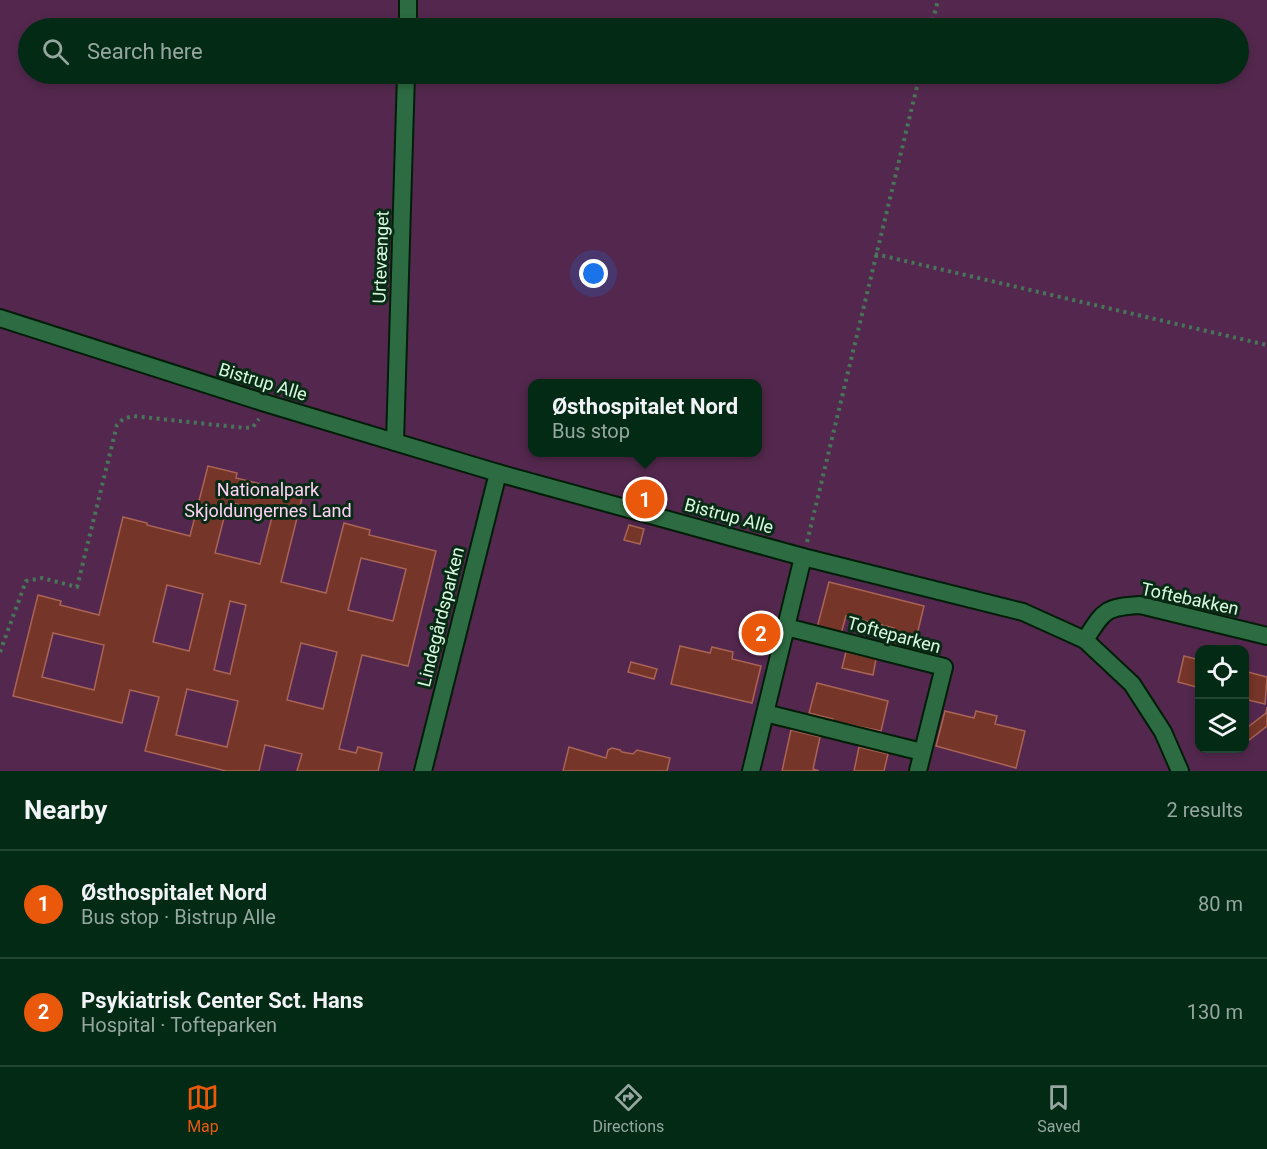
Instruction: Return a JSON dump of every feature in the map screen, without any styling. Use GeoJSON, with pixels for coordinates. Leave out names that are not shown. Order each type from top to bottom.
{"type":"FeatureCollection","features":[{"type":"Feature","properties":{"kind":"street"},"geometry":{"type":"LineString","coordinates":[[408,0],[408,18]]}},
{"type":"Feature","properties":{"kind":"street","name":"Urtevænget"},"geometry":{"type":"LineString","coordinates":[[395,442],[406,84]]}},
{"type":"Feature","properties":{"kind":"street","name":"Bistrup Alle"},"geometry":{"type":"LineString","coordinates":[[0,318],[265,403],[498,474],[803,557],[1023,612],[1085,640],[1132,684],[1163,732],[1180,771]]}},
{"type":"Feature","properties":{"kind":"street","name":"Lindegårdsparken"},"geometry":{"type":"LineString","coordinates":[[423,771],[498,474]]}},
{"type":"Feature","properties":{"kind":"street"},"geometry":{"type":"LineString","coordinates":[[751,771],[803,557]]}},
{"type":"Feature","properties":{"kind":"street","name":"Toftebakken"},"geometry":{"type":"LineString","coordinates":[[1085,640],[1103,612],[1118,606],[1140,605],[1267,636]]}},
{"type":"Feature","properties":{"kind":"street","name":"Tofteparken"},"geometry":{"type":"LineString","coordinates":[[786,627],[944,667],[918,771]]}},
{"type":"Feature","properties":{"kind":"street"},"geometry":{"type":"LineString","coordinates":[[765,713],[922,752]]}},
{"type":"Feature","properties":{"kind":"path"},"geometry":{"type":"LineString","coordinates":[[934,18],[938,0]]}},
{"type":"Feature","properties":{"kind":"path"},"geometry":{"type":"LineString","coordinates":[[803,557],[918,84]]}},
{"type":"Feature","properties":{"kind":"path"},"geometry":{"type":"LineString","coordinates":[[875,254],[1267,345]]}},
{"type":"Feature","properties":{"kind":"path"},"geometry":{"type":"LineString","coordinates":[[0,652],[26,581],[42,578],[77,587],[117,425],[123,419],[133,416],[245,428],[253,427],[265,403]]}},
{"type":"Feature","properties":{"kind":"green space","name":"Nationalpark Skjoldungernes Land"},"geometry":{"type":"Polygon","coordinates":[[[0,0],[1267,0],[1267,771],[0,771],[0,0]]]}},
{"type":"Feature","properties":{"kind":"building"},"geometry":{"type":"Polygon","coordinates":[[[208,466],[237,473],[236,478],[303,494],[281,582],[326,593],[344,523],[370,530],[369,535],[436,551],[408,666],[362,655],[339,749],[356,753],[358,747],[382,753],[378,771],[297,771],[302,754],[265,745],[259,771],[226,771],[145,751],[159,697],[130,690],[122,723],[13,696],[38,595],[61,601],[60,605],[99,615],[123,517],[190,536],[208,466]],[[228,502],[215,553],[260,564],[273,513],[228,502]],[[361,558],[348,610],[393,621],[406,569],[361,558]],[[167,585],[153,642],[189,651],[203,594],[167,585]],[[230,601],[214,670],[230,674],[246,605],[230,601]],[[53,633],[42,677],[94,690],[104,645],[53,633]],[[301,643],[287,700],[323,709],[337,652],[301,643]],[[187,689],[176,735],[227,747],[238,701],[187,689]]]}},
{"type":"Feature","properties":{"kind":"building"},"geometry":{"type":"Polygon","coordinates":[[[629,525],[644,529],[640,544],[624,540],[629,525]]]}},
{"type":"Feature","properties":{"kind":"building"},"geometry":{"type":"Polygon","coordinates":[[[829,582],[924,606],[913,651],[890,645],[894,628],[846,616],[841,634],[817,628],[829,582]]]}},
{"type":"Feature","properties":{"kind":"building"},"geometry":{"type":"Polygon","coordinates":[[[680,646],[710,653],[712,647],[733,652],[732,659],[761,666],[752,703],[671,684],[680,646]]]}},
{"type":"Feature","properties":{"kind":"building"},"geometry":{"type":"Polygon","coordinates":[[[846,652],[876,659],[873,675],[842,668],[846,652]]]}},
{"type":"Feature","properties":{"kind":"building"},"geometry":{"type":"Polygon","coordinates":[[[1184,656],[1195,659],[1195,687],[1178,682],[1184,656]]]}},
{"type":"Feature","properties":{"kind":"building"},"geometry":{"type":"Polygon","coordinates":[[[631,662],[657,669],[654,679],[628,672],[631,662]]]}},
{"type":"Feature","properties":{"kind":"building"},"geometry":{"type":"Polygon","coordinates":[[[1249,672],[1267,677],[1265,704],[1249,700],[1249,672]]]}},
{"type":"Feature","properties":{"kind":"building"},"geometry":{"type":"Polygon","coordinates":[[[817,683],[888,701],[881,731],[833,721],[833,719],[809,713],[817,683]]]}},
{"type":"Feature","properties":{"kind":"building"},"geometry":{"type":"Polygon","coordinates":[[[1267,707],[1267,726],[1249,740],[1249,726],[1266,713],[1267,707]]]}},
{"type":"Feature","properties":{"kind":"building"},"geometry":{"type":"Polygon","coordinates":[[[945,711],[974,718],[976,711],[997,716],[995,724],[1025,731],[1016,768],[936,746],[945,711]]]}},
{"type":"Feature","properties":{"kind":"building"},"geometry":{"type":"Polygon","coordinates":[[[791,730],[820,737],[813,769],[819,771],[782,771],[791,730]]]}},
{"type":"Feature","properties":{"kind":"building"},"geometry":{"type":"Polygon","coordinates":[[[569,747],[606,758],[608,750],[612,748],[633,754],[637,750],[670,758],[667,771],[563,771],[569,747]]]}},
{"type":"Feature","properties":{"kind":"building"},"geometry":{"type":"Polygon","coordinates":[[[859,747],[888,754],[884,771],[854,771],[859,747]]]}},
{"type":"Feature","properties":{"kind":"place","name":"Østhospitalet Nord"},"geometry":{"type":"Point","coordinates":[645,499]}},
{"type":"Feature","properties":{"kind":"place","name":"Psykiatrisk Center Sct. Hans"},"geometry":{"type":"Point","coordinates":[761,633]}}]}
